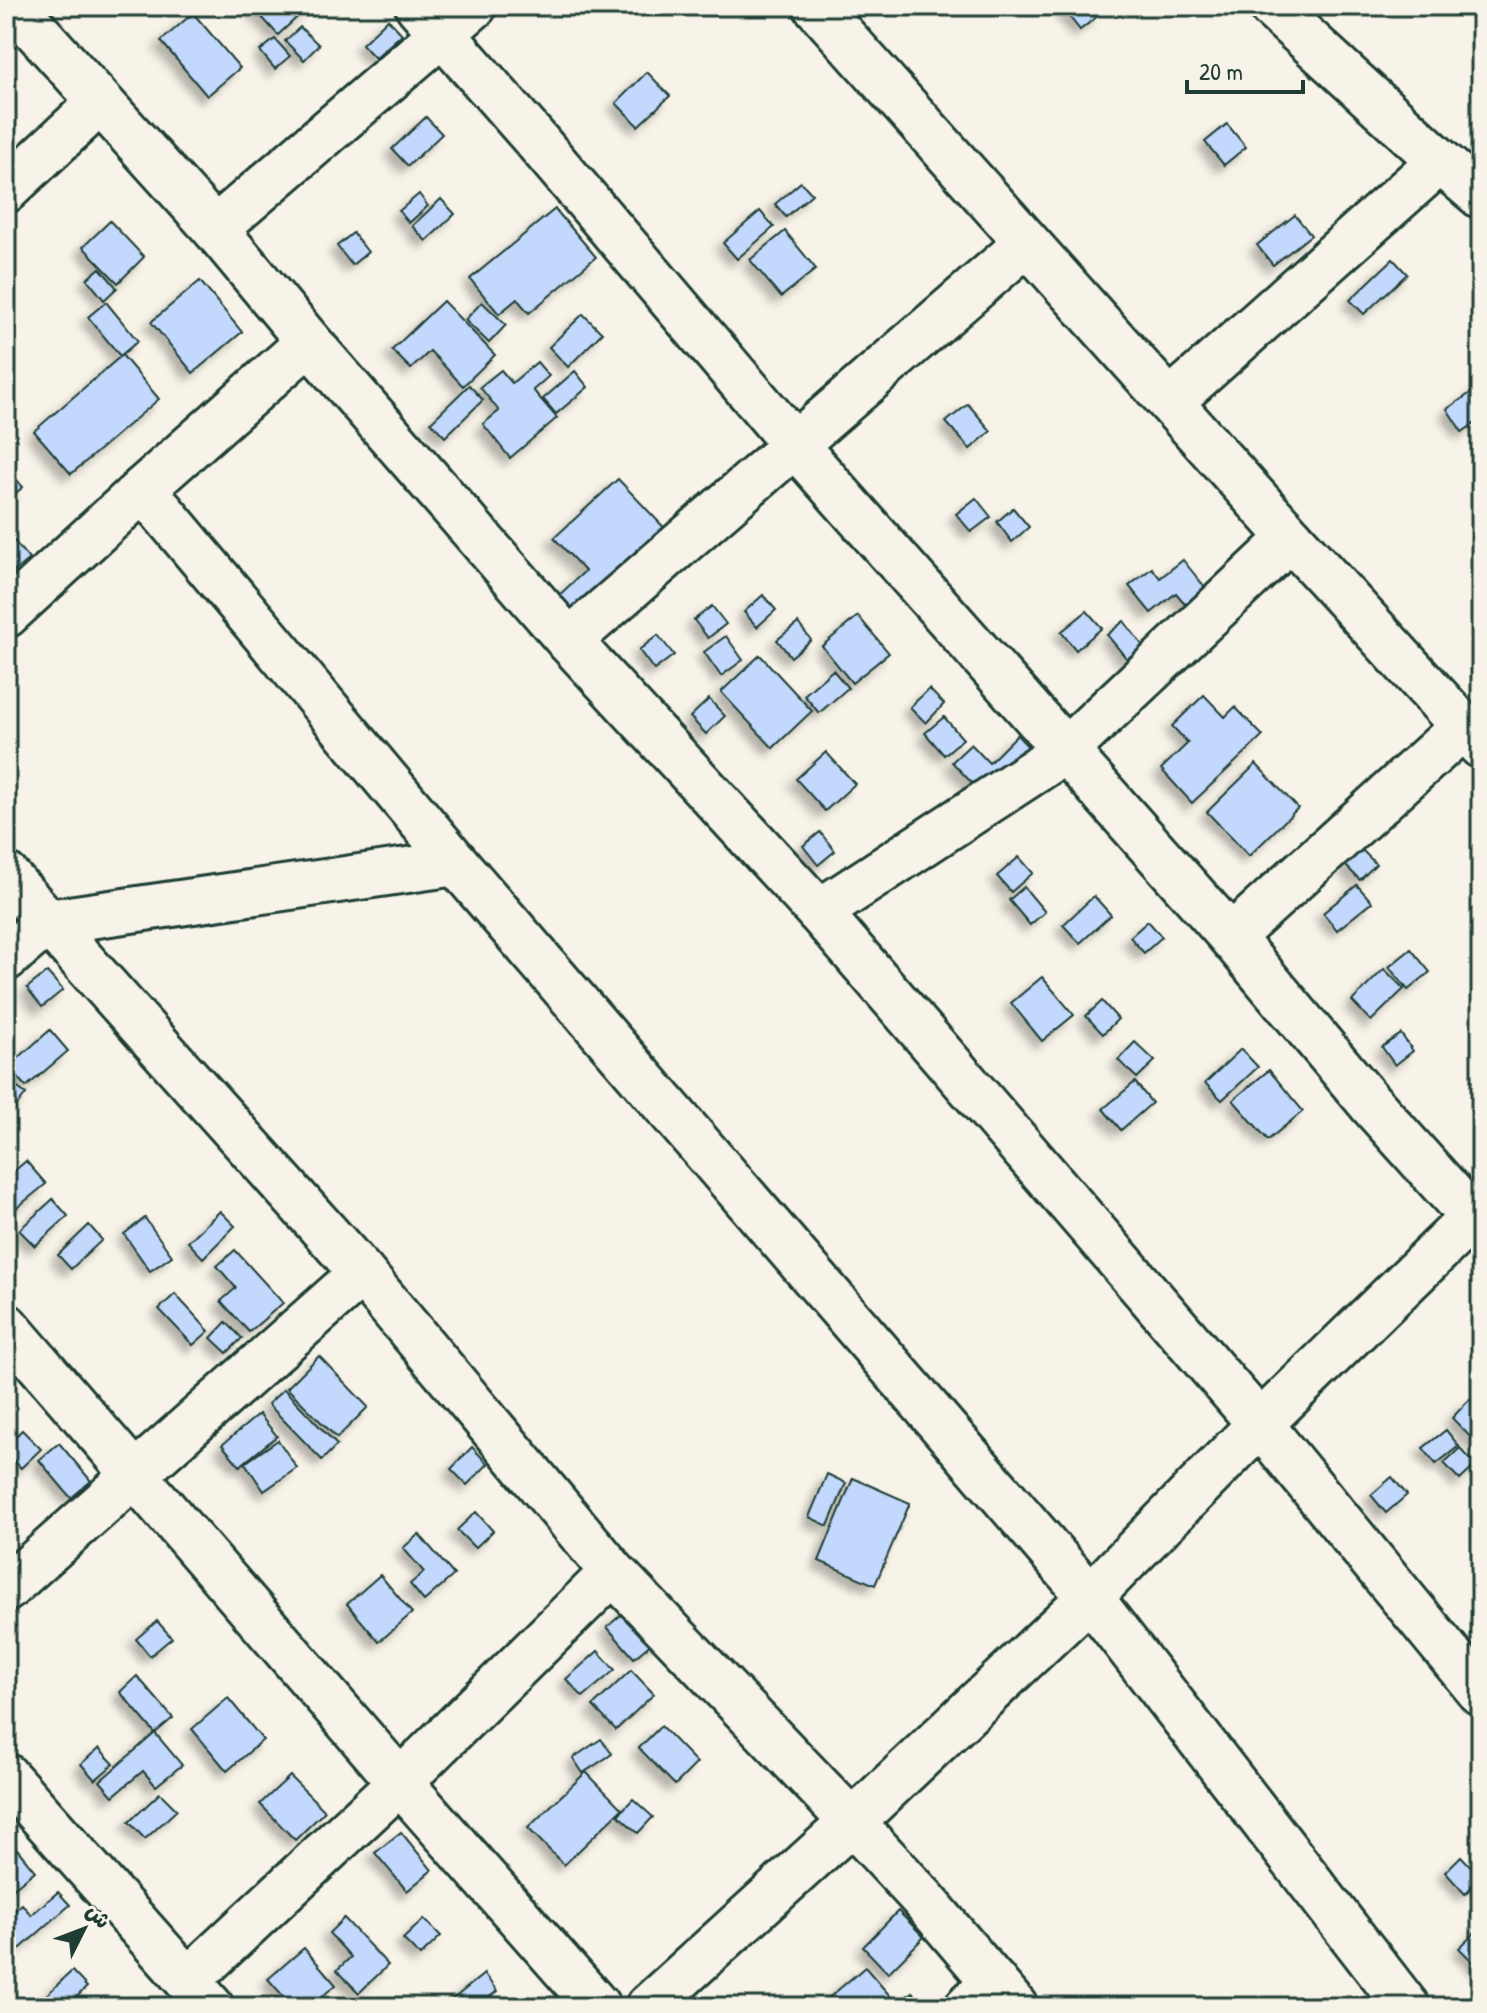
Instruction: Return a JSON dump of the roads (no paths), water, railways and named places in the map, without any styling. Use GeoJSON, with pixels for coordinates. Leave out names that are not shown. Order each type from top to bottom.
{"type":"FeatureCollection","features":[{"type":"Feature","properties":{"kind":"street"},"geometry":{"type":"LineString","coordinates":[[14,6],[215,229],[569,641],[819,912],[1260,1424],[1481,1693]]}},
{"type":"Feature","properties":{"kind":"street"},"geometry":{"type":"LineString","coordinates":[[215,229],[430,20],[474,6]]}},
{"type":"Feature","properties":{"kind":"street"},"geometry":{"type":"LineString","coordinates":[[816,6],[1472,737],[1231,937]]}},
{"type":"Feature","properties":{"kind":"street"},"geometry":{"type":"LineString","coordinates":[[1271,6],[1481,196]]}},
{"type":"Feature","properties":{"kind":"street"},"geometry":{"type":"LineString","coordinates":[[430,20],[794,444],[1231,937],[1370,1103],[1476,1213],[1260,1424],[1090,1597],[852,1822],[648,2007]]}},
{"type":"Feature","properties":{"kind":"street"},"geometry":{"type":"LineString","coordinates":[[6,190],[99,103]]}},
{"type":"Feature","properties":{"kind":"street"},"geometry":{"type":"LineString","coordinates":[[1170,402],[1440,161]]}},
{"type":"Feature","properties":{"kind":"street"},"geometry":{"type":"LineString","coordinates":[[569,641],[1027,243]]}},
{"type":"Feature","properties":{"kind":"street"},"geometry":{"type":"LineString","coordinates":[[6,615],[309,342]]}},
{"type":"Feature","properties":{"kind":"street"},"geometry":{"type":"LineString","coordinates":[[143,489],[456,863],[1090,1597],[1407,2007]]}},
{"type":"Feature","properties":{"kind":"street"},"geometry":{"type":"LineString","coordinates":[[819,912],[1065,751],[1291,538]]}},
{"type":"Feature","properties":{"kind":"street"},"geometry":{"type":"LineString","coordinates":[[6,958],[48,922],[456,863]]}},
{"type":"Feature","properties":{"kind":"street"},"geometry":{"type":"LineString","coordinates":[[6,875],[362,1273],[613,1572],[924,1900],[992,1999]]}},
{"type":"Feature","properties":{"kind":"street"},"geometry":{"type":"LineString","coordinates":[[6,1589],[362,1273]]}},
{"type":"Feature","properties":{"kind":"street"},"geometry":{"type":"LineString","coordinates":[[6,1326],[598,2007]]}},
{"type":"Feature","properties":{"kind":"street"},"geometry":{"type":"LineString","coordinates":[[11,1792],[199,1994],[400,1782],[613,1572]]}}]}
